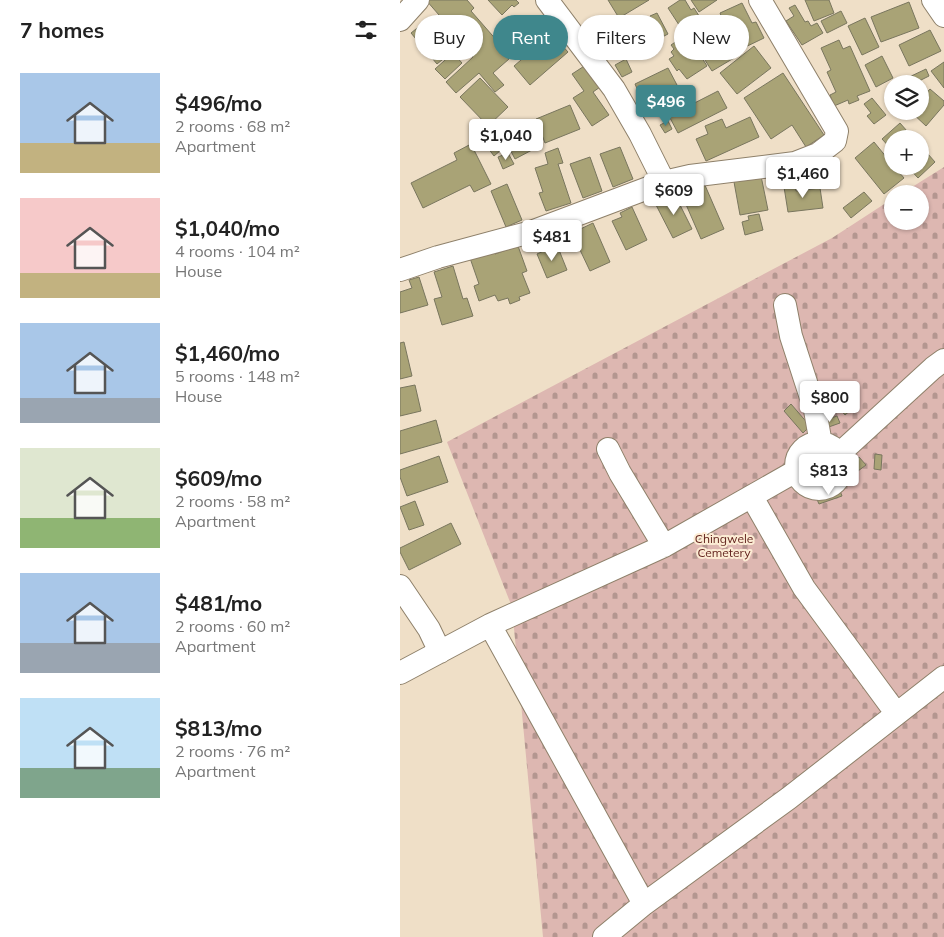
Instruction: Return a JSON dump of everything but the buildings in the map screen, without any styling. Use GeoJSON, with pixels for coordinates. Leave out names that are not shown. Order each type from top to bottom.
{"type":"FeatureCollection","features":[{"type":"Feature","properties":{"kind":"street"},"geometry":{"type":"LineString","coordinates":[[400,20],[418,0]]}},
{"type":"Feature","properties":{"kind":"street"},"geometry":{"type":"LineString","coordinates":[[547,0],[614,89],[640,134],[664,182]]}},
{"type":"Feature","properties":{"kind":"street"},"geometry":{"type":"LineString","coordinates":[[400,270],[438,257],[531,232],[664,182],[690,176],[795,162],[818,154],[835,141],[837,131],[796,60],[770,20],[760,0]]}},
{"type":"Feature","properties":{"kind":"street"},"geometry":{"type":"LineString","coordinates":[[933,0],[944,16]]}},
{"type":"Feature","properties":{"kind":"street"},"geometry":{"type":"LineString","coordinates":[[785,304],[791,336],[815,410],[830,449],[841,469],[839,476],[830,486],[816,489],[809,487],[799,478],[796,471],[798,457],[807,446],[830,449],[944,360]]}},
{"type":"Feature","properties":{"kind":"street"},"geometry":{"type":"LineString","coordinates":[[608,449],[620,474],[664,546]]}},
{"type":"Feature","properties":{"kind":"street"},"geometry":{"type":"LineString","coordinates":[[400,673],[490,625],[664,546],[796,471]]}},
{"type":"Feature","properties":{"kind":"street"},"geometry":{"type":"LineString","coordinates":[[752,497],[804,588],[896,713]]}},
{"type":"Feature","properties":{"kind":"street"},"geometry":{"type":"LineString","coordinates":[[400,586],[429,629],[440,652]]}},
{"type":"Feature","properties":{"kind":"street"},"geometry":{"type":"LineString","coordinates":[[490,625],[644,904]]}},
{"type":"Feature","properties":{"kind":"street"},"geometry":{"type":"LineString","coordinates":[[604,937],[644,904],[789,798],[944,677]]}},
{"type":"Feature","properties":{"kind":"green space","name":"Chingwele Cemetery"},"geometry":{"type":"Polygon","coordinates":[[[944,167],[944,937],[543,937],[512,607],[447,442],[832,238],[884,204],[884,230],[929,230],[929,185],[915,185],[944,167]]]}}]}
